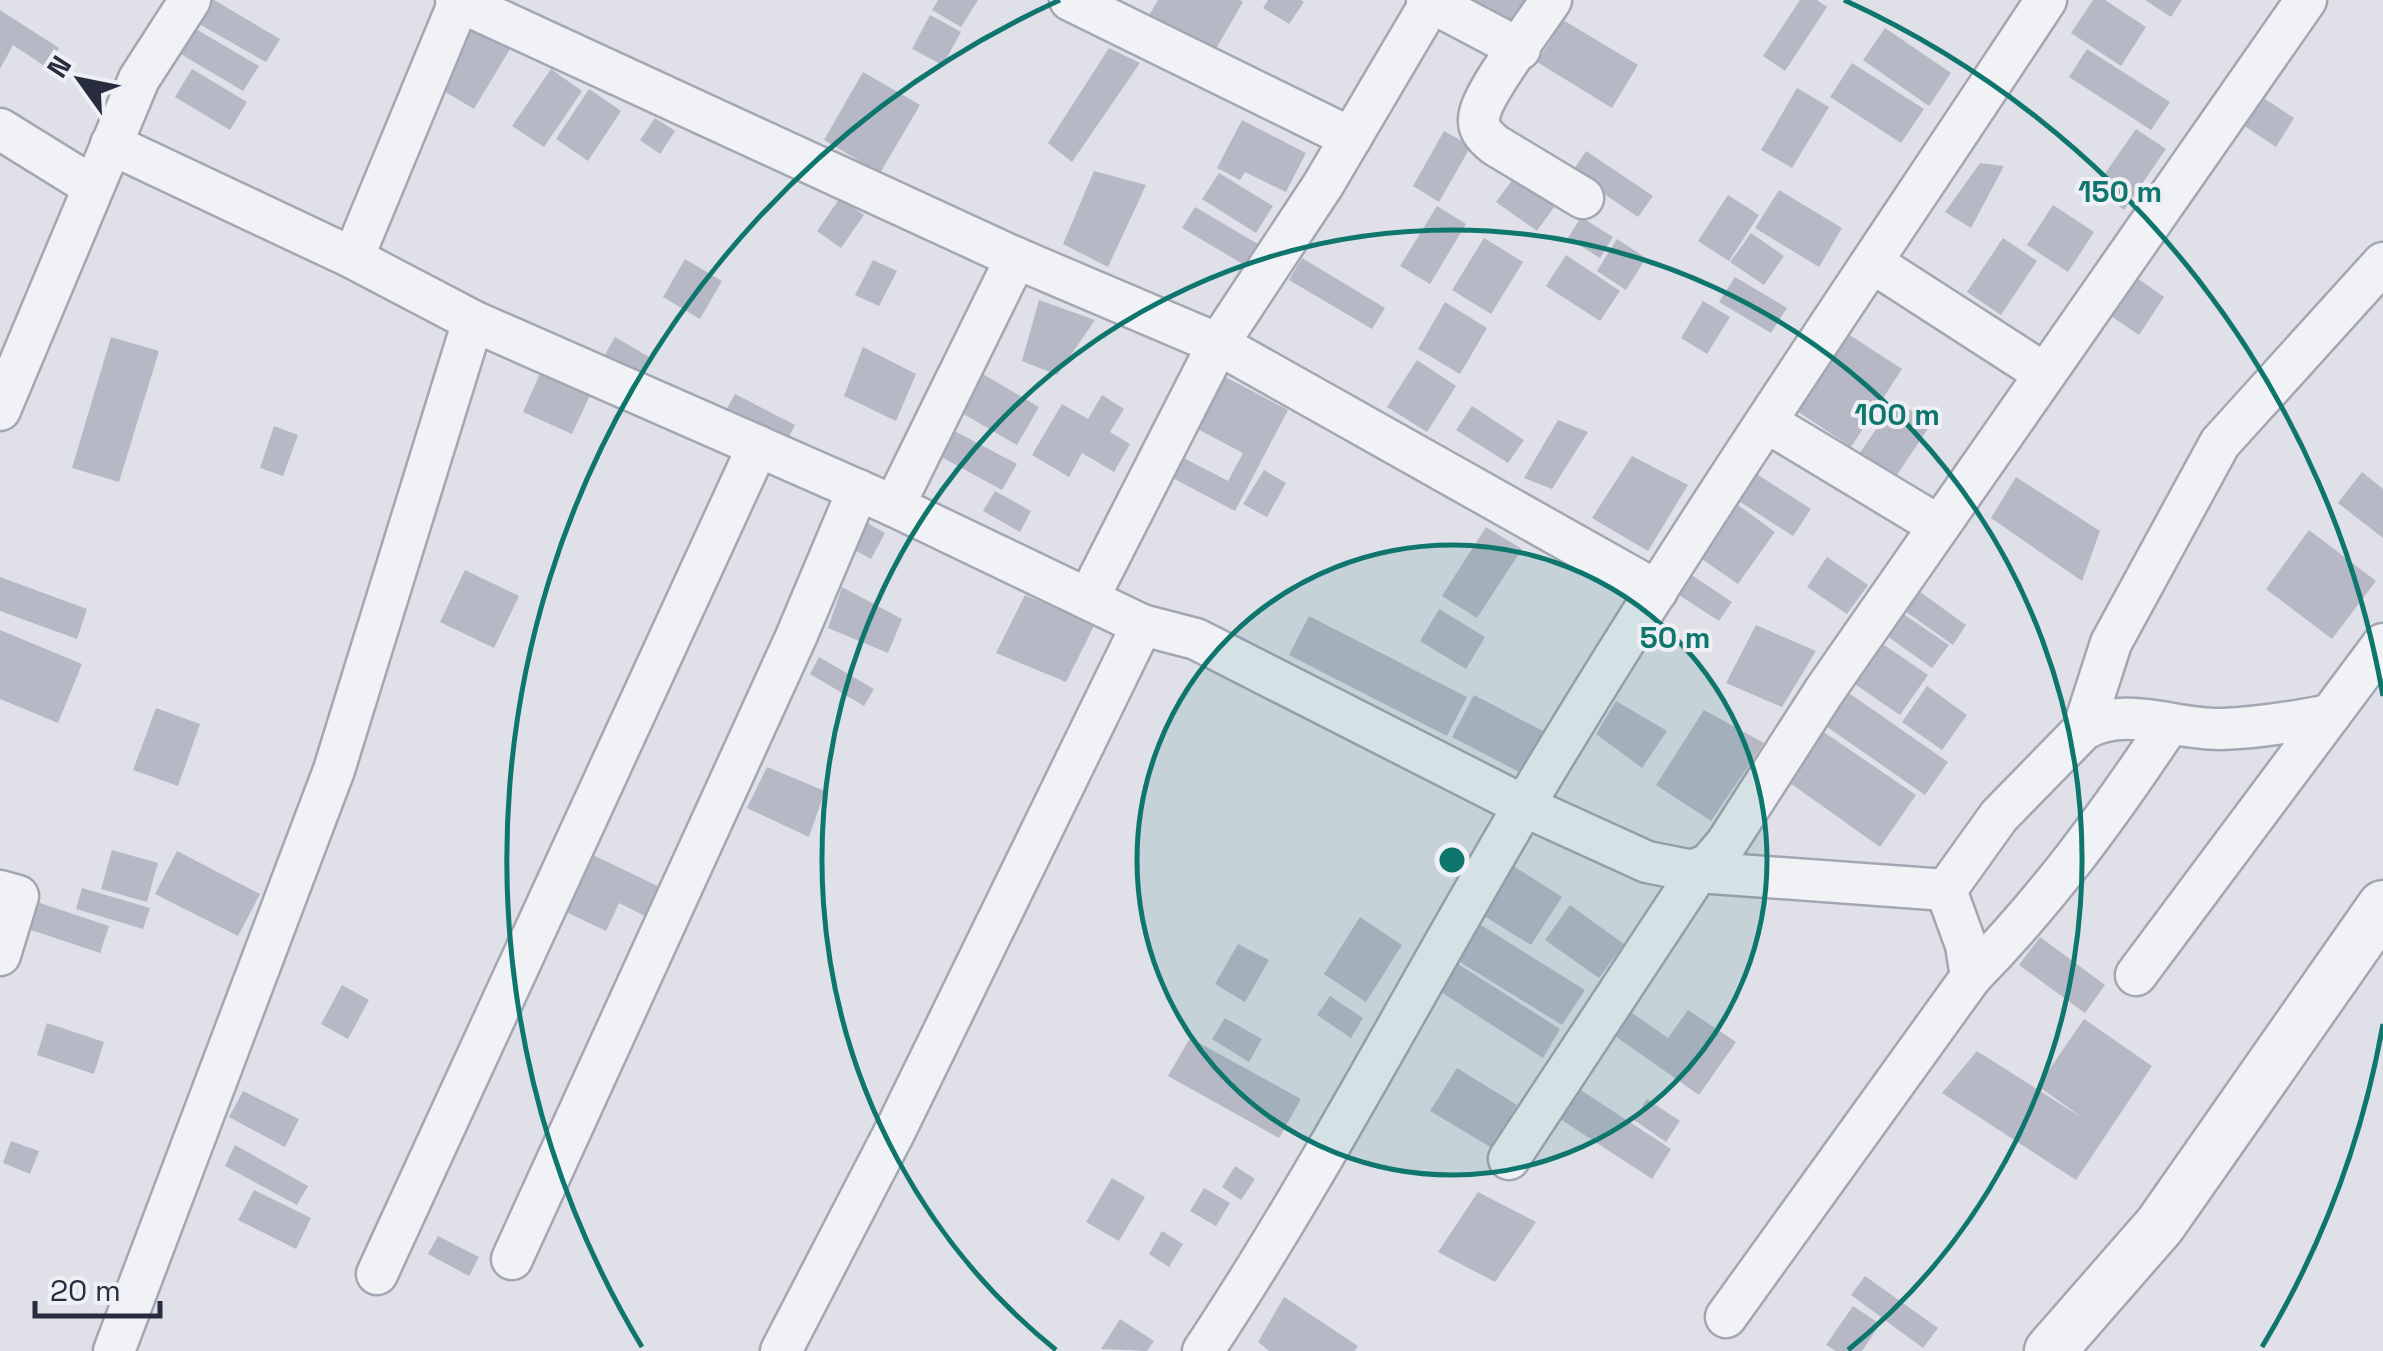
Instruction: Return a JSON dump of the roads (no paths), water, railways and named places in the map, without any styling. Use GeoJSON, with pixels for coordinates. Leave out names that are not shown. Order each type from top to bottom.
{"type":"FeatureCollection","features":[{"type":"Feature","properties":{"kind":"street"},"geometry":{"type":"LineString","coordinates":[[0,410],[139,79],[190,0]]}},
{"type":"Feature","properties":{"kind":"street"},"geometry":{"type":"LineString","coordinates":[[1070,0],[1351,138]]}},
{"type":"Feature","properties":{"kind":"street"},"geometry":{"type":"LineString","coordinates":[[1551,0],[1484,102],[1479,124],[1483,136],[1584,198]]}},
{"type":"Feature","properties":{"kind":"street"},"geometry":{"type":"LineString","coordinates":[[1203,1351],[1272,1247],[1524,806],[1657,592],[2046,0]]}},
{"type":"Feature","properties":{"kind":"street"},"geometry":{"type":"LineString","coordinates":[[1509,1159],[1694,872],[1708,865],[1726,844],[1939,526],[2306,0]]}},
{"type":"Feature","properties":{"kind":"street"},"geometry":{"type":"LineString","coordinates":[[354,258],[458,1],[1016,258],[1218,344],[1657,592]]}},
{"type":"Feature","properties":{"kind":"street"},"geometry":{"type":"LineString","coordinates":[[1088,598],[1218,344],[1351,138],[1429,1],[1520,50]]}},
{"type":"Feature","properties":{"kind":"street"},"geometry":{"type":"LineString","coordinates":[[0,129],[92,186]]}},
{"type":"Feature","properties":{"kind":"street"},"geometry":{"type":"LineString","coordinates":[[110,144],[354,258],[473,321],[876,498],[1142,624],[1196,638],[1524,806],[1646,862],[1694,872],[1946,890]]}},
{"type":"Feature","properties":{"kind":"street"},"geometry":{"type":"LineString","coordinates":[[512,1260],[796,637],[1016,258]]}},
{"type":"Feature","properties":{"kind":"street"},"geometry":{"type":"LineString","coordinates":[[2083,730],[2111,643],[2220,444],[2383,262]]}},
{"type":"Feature","properties":{"kind":"street"},"geometry":{"type":"LineString","coordinates":[[1873,263],[2045,374]]}},
{"type":"Feature","properties":{"kind":"street"},"geometry":{"type":"LineString","coordinates":[[114,1351],[334,770],[473,321]]}},
{"type":"Feature","properties":{"kind":"street"},"geometry":{"type":"LineString","coordinates":[[1768,423],[1939,526]]}},
{"type":"Feature","properties":{"kind":"street"},"geometry":{"type":"LineString","coordinates":[[376,1274],[758,446]]}},
{"type":"Feature","properties":{"kind":"street"},"geometry":{"type":"LineString","coordinates":[[782,1351],[895,1130],[1142,624]]}},
{"type":"Feature","properties":{"kind":"street"},"geometry":{"type":"LineString","coordinates":[[2136,976],[2383,644]]}},
{"type":"Feature","properties":{"kind":"street"},"geometry":{"type":"LineString","coordinates":[[1946,890],[1999,816],[2083,730],[2120,716],[2168,726],[2220,729],[2330,715]]}},
{"type":"Feature","properties":{"kind":"street"},"geometry":{"type":"LineString","coordinates":[[1726,1317],[1970,977],[2025,922],[2104,822],[2168,726]]}},
{"type":"Feature","properties":{"kind":"street"},"geometry":{"type":"LineString","coordinates":[[1946,890],[1966,945],[1970,977]]}},
{"type":"Feature","properties":{"kind":"street"},"geometry":{"type":"LineString","coordinates":[[0,891],[18,896],[0,955]]}},
{"type":"Feature","properties":{"kind":"street"},"geometry":{"type":"LineString","coordinates":[[2050,1351],[2160,1225],[2383,906]]}}]}
